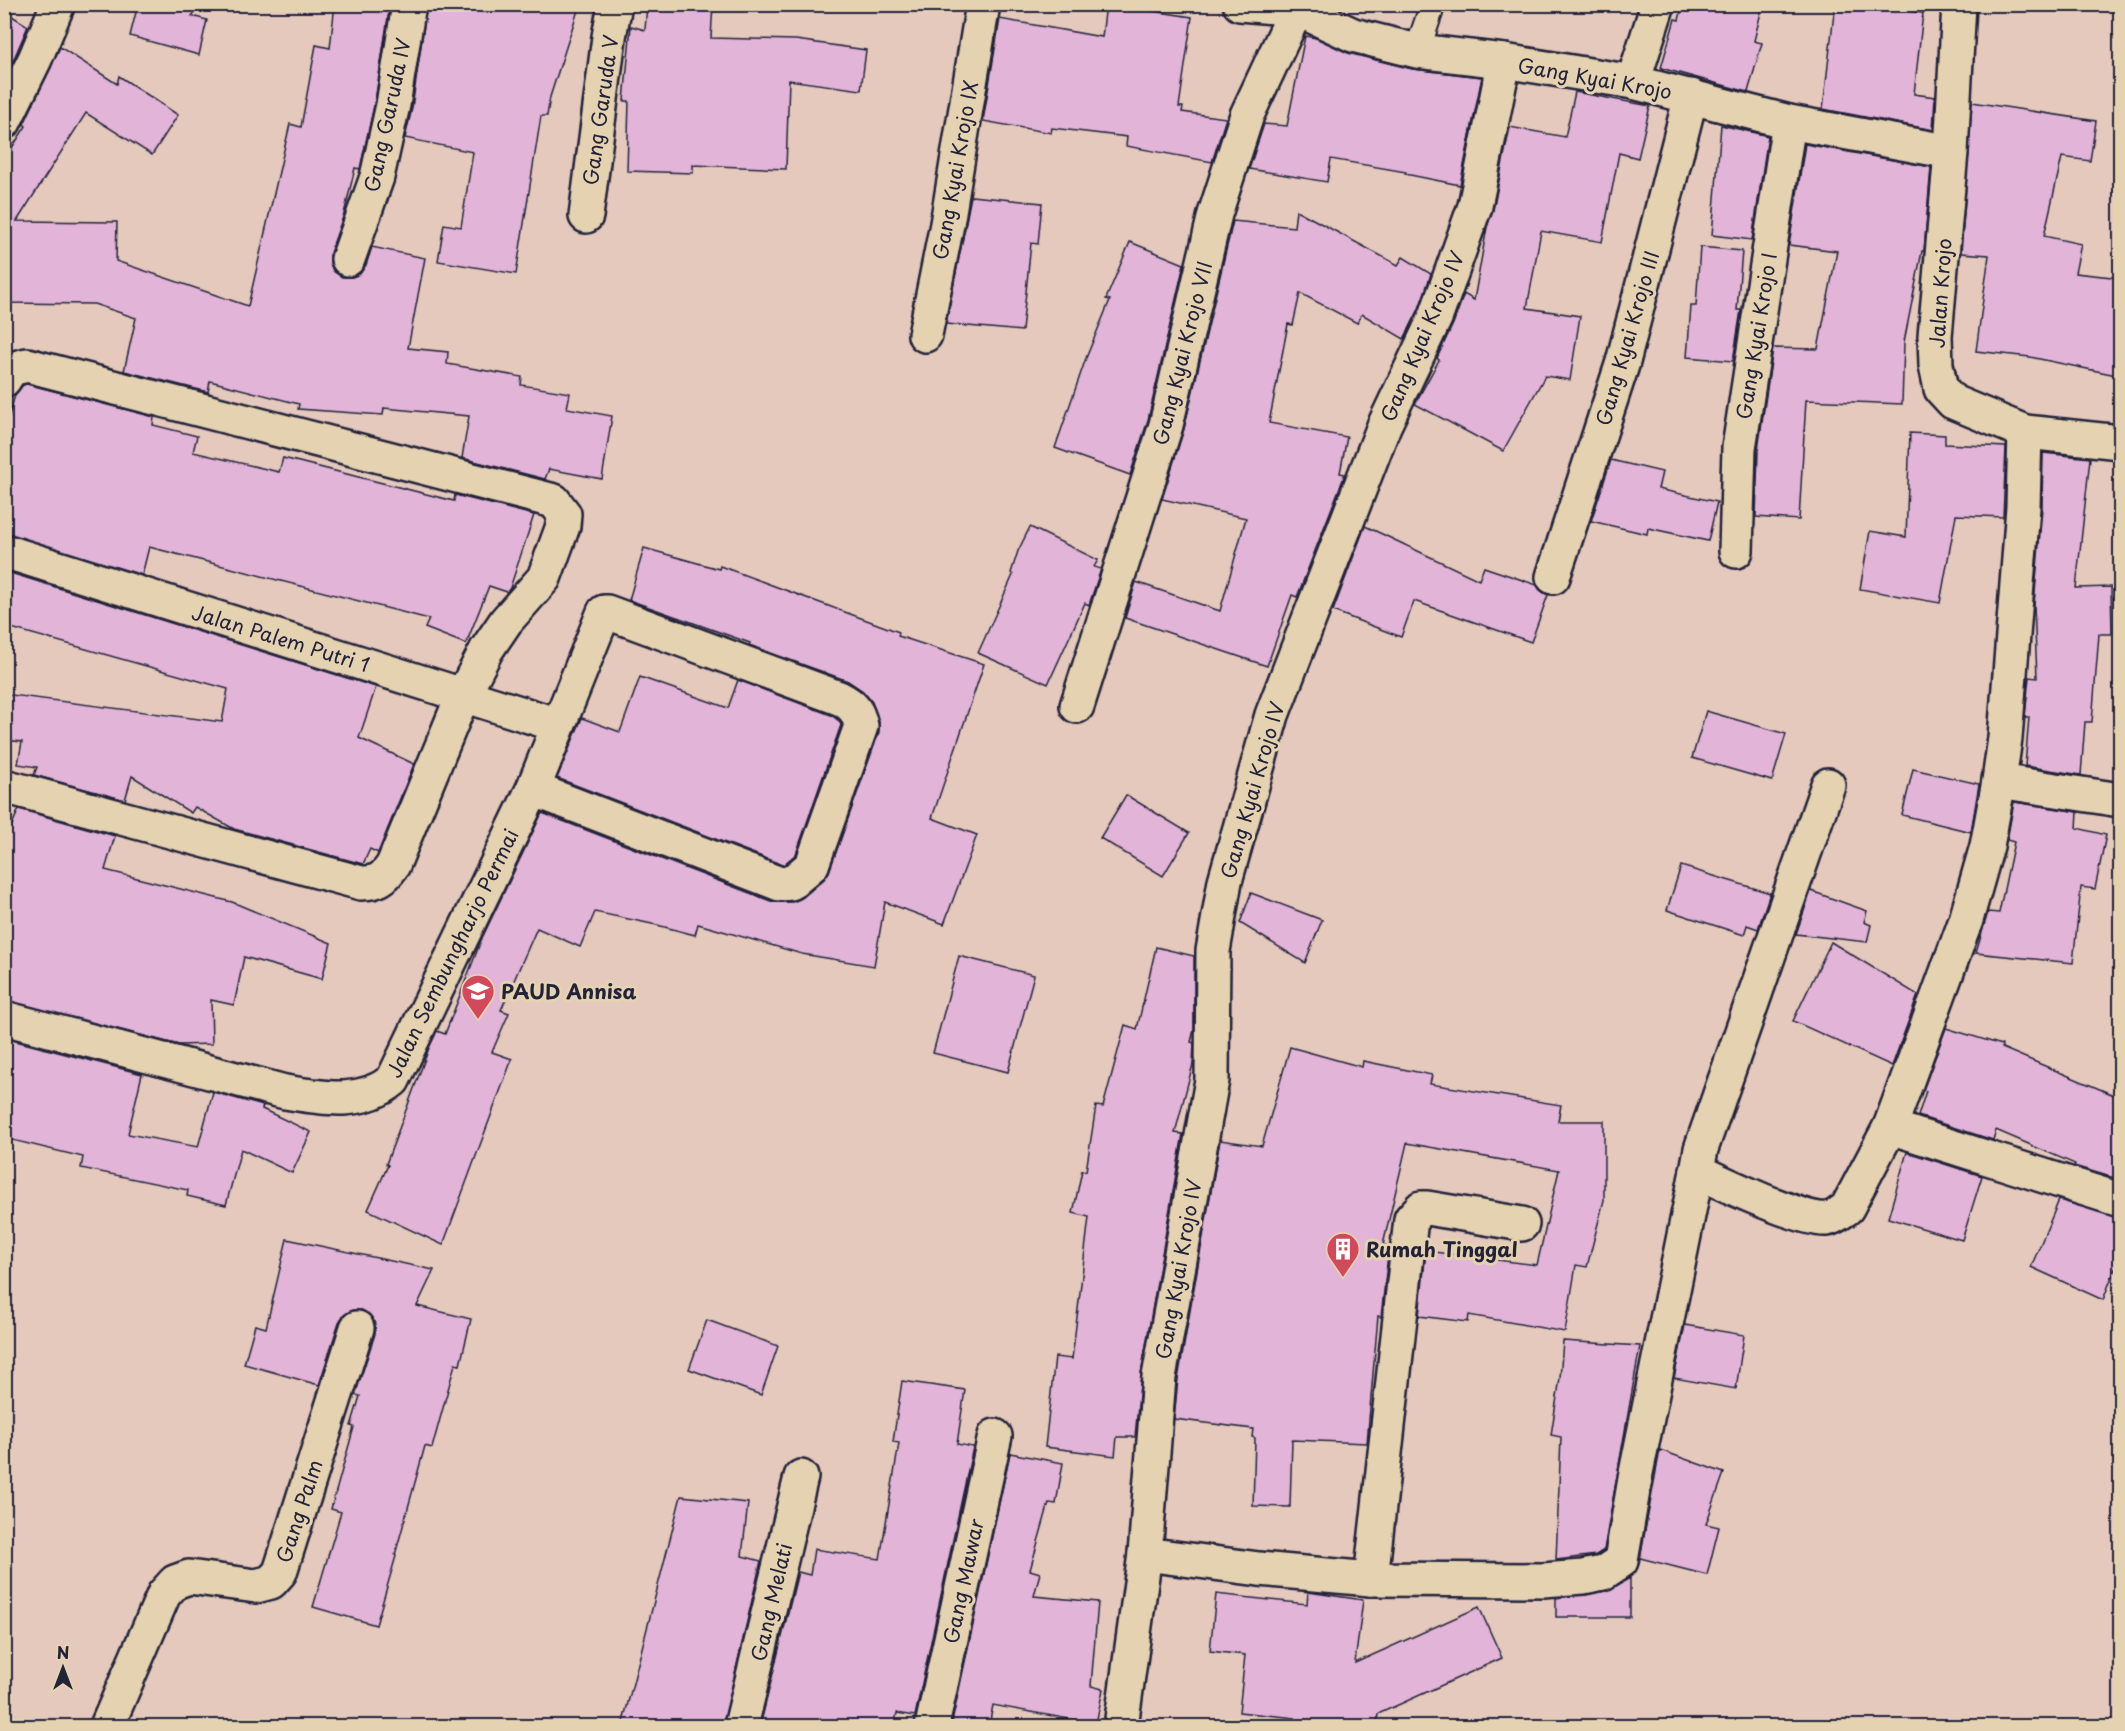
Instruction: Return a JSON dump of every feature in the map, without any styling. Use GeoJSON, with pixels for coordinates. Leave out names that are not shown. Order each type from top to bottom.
{"type":"FeatureCollection","features":[{"type":"Feature","properties":{"kind":"street"},"geometry":{"type":"LineString","coordinates":[[4,122],[35,59],[58,4]]}},
{"type":"Feature","properties":{"kind":"street","name":"Gang Garuda IV"},"geometry":{"type":"LineString","coordinates":[[348,259],[377,177],[393,105],[409,4]]}},
{"type":"Feature","properties":{"kind":"street","name":"Gang Garuda V"},"geometry":{"type":"LineString","coordinates":[[586,216],[615,4]]}},
{"type":"Feature","properties":{"kind":"street","name":"Gang Kyai Krojo IX"},"geometry":{"type":"LineString","coordinates":[[925,335],[947,224],[983,4]]}},
{"type":"Feature","properties":{"kind":"street","name":"Gang Kyai Krojo"},"geometry":{"type":"LineString","coordinates":[[1240,4],[1298,7],[1353,36],[1417,51],[1633,82],[1789,122],[1951,152]]}},
{"type":"Feature","properties":{"kind":"street"},"geometry":{"type":"LineString","coordinates":[[1633,82],[1658,4]]}},
{"type":"Feature","properties":{"kind":"street","name":"Jalan Krojo"},"geometry":{"type":"LineString","coordinates":[[1959,4],[1951,152],[1935,326],[1936,365],[1941,389],[1953,402],[2025,432],[2121,442]]}},
{"type":"Feature","properties":{"kind":"street","name":"Gang Kyai Krojo VII"},"geometry":{"type":"LineString","coordinates":[[1077,706],[1166,425],[1215,214],[1247,115],[1298,7]]}},
{"type":"Feature","properties":{"kind":"street","name":"Gang Kyai Krojo IV"},"geometry":{"type":"LineString","coordinates":[[1121,1726],[1145,1554],[1159,1377],[1212,1080],[1213,951],[1225,881],[1272,715],[1384,426],[1436,316],[1476,206],[1504,62]]}},
{"type":"Feature","properties":{"kind":"street","name":"Gang Kyai Krojo III"},"geometry":{"type":"LineString","coordinates":[[1553,577],[1623,362],[1690,96]]}},
{"type":"Feature","properties":{"kind":"street","name":"Gang Kyai Krojo I"},"geometry":{"type":"LineString","coordinates":[[1736,551],[1738,448],[1789,122]]}},
{"type":"Feature","properties":{"kind":"street"},"geometry":{"type":"LineString","coordinates":[[4,380],[11,369],[27,365],[554,501],[564,514],[563,526],[544,578],[506,621],[487,649],[463,695],[393,865],[387,874],[374,883],[361,883],[4,786]]}},
{"type":"Feature","properties":{"kind":"street"},"geometry":{"type":"LineString","coordinates":[[1697,1171],[1798,1214],[1826,1219],[1838,1215],[1847,1208],[1890,1127],[1966,920],[1987,846],[2005,738],[2023,507],[2025,432]]}},
{"type":"Feature","properties":{"kind":"street","name":"Jalan Palem Putri 1"},"geometry":{"type":"LineString","coordinates":[[4,551],[558,725]]}},
{"type":"Feature","properties":{"kind":"street","name":"Jalan Sembungharjo Permai"},"geometry":{"type":"LineString","coordinates":[[4,1018],[285,1092],[328,1099],[370,1094],[384,1088],[393,1080],[533,789],[603,614],[607,612],[840,698],[853,706],[859,716],[861,726],[812,865],[791,883],[780,884],[533,789]]}},
{"type":"Feature","properties":{"kind":"street"},"geometry":{"type":"LineString","coordinates":[[1999,781],[2121,800]]}},
{"type":"Feature","properties":{"kind":"street"},"geometry":{"type":"LineString","coordinates":[[1145,1554],[1259,1569],[1371,1579],[1543,1580],[1603,1573],[1621,1561],[1636,1473],[1701,1149],[1828,785]]}},
{"type":"Feature","properties":{"kind":"street"},"geometry":{"type":"LineString","coordinates":[[1890,1127],[2121,1200]]}},
{"type":"Feature","properties":{"kind":"street"},"geometry":{"type":"LineString","coordinates":[[1371,1579],[1411,1219],[1420,1209],[1427,1208],[1522,1224]]}},
{"type":"Feature","properties":{"kind":"street","name":"Gang Palm"},"geometry":{"type":"LineString","coordinates":[[106,1726],[164,1594],[175,1582],[189,1577],[256,1586],[271,1582],[280,1572],[357,1328]]}},
{"type":"Feature","properties":{"kind":"street","name":"Gang Mawar"},"geometry":{"type":"LineString","coordinates":[[932,1726],[995,1436]]}},
{"type":"Feature","properties":{"kind":"street","name":"Gang Melati"},"geometry":{"type":"LineString","coordinates":[[741,1726],[801,1477]]}},
{"type":"Feature","properties":{"kind":"lane"},"geometry":{"type":"LineString","coordinates":[[1417,51],[1432,4]]}},
{"type":"Feature","properties":{"kind":"building"},"geometry":{"type":"Polygon","coordinates":[[[138,4],[200,4],[192,16],[207,20],[199,55],[130,36],[138,4]]]}},
{"type":"Feature","properties":{"kind":"building"},"geometry":{"type":"Polygon","coordinates":[[[335,4],[390,4],[375,101],[360,169],[355,168],[344,214],[330,253],[333,271],[342,277],[360,274],[366,265],[372,247],[425,258],[408,348],[448,352],[447,364],[522,377],[521,385],[570,393],[567,408],[612,416],[602,479],[549,469],[545,479],[462,458],[469,416],[384,408],[383,415],[298,409],[299,404],[210,381],[208,392],[124,371],[136,318],[94,304],[4,303],[4,160],[26,126],[24,124],[60,47],[117,84],[119,76],[178,115],[152,155],[86,113],[17,221],[117,222],[116,261],[248,306],[290,124],[301,127],[316,45],[330,48],[335,4]]]}},
{"type":"Feature","properties":{"kind":"building"},"geometry":{"type":"Polygon","coordinates":[[[427,4],[580,4],[550,97],[547,116],[541,116],[516,274],[438,261],[444,224],[461,227],[473,152],[405,138],[412,108],[427,4]]]}},
{"type":"Feature","properties":{"kind":"building"},"geometry":{"type":"Polygon","coordinates":[[[647,4],[713,4],[711,38],[796,40],[866,50],[861,90],[789,80],[786,169],[693,165],[693,173],[627,171],[629,101],[624,101],[631,26],[645,30],[647,4]]]}},
{"type":"Feature","properties":{"kind":"building"},"geometry":{"type":"Polygon","coordinates":[[[1106,4],[1192,17],[1179,107],[1183,107],[1182,112],[1226,118],[1212,162],[1126,146],[1127,137],[1052,128],[1051,133],[983,121],[1000,19],[1102,37],[1106,4]]]}},
{"type":"Feature","properties":{"kind":"building"},"geometry":{"type":"Polygon","coordinates":[[[1683,4],[1763,4],[1754,41],[1762,43],[1748,92],[1661,68],[1675,19],[1679,20],[1683,4]]]}},
{"type":"Feature","properties":{"kind":"building"},"geometry":{"type":"Polygon","coordinates":[[[1835,4],[1923,13],[1914,94],[1935,97],[1933,130],[1823,109],[1835,4]]]}},
{"type":"Feature","properties":{"kind":"building"},"geometry":{"type":"Polygon","coordinates":[[[4,11],[28,26],[12,63],[4,60],[4,11]]]}},
{"type":"Feature","properties":{"kind":"building"},"geometry":{"type":"Polygon","coordinates":[[[1305,36],[1316,38],[1348,53],[1412,69],[1482,77],[1460,185],[1405,174],[1406,172],[1331,159],[1327,182],[1249,169],[1264,124],[1287,126],[1305,36]]]}},
{"type":"Feature","properties":{"kind":"building"},"geometry":{"type":"Polygon","coordinates":[[[1575,92],[1650,106],[1638,158],[1619,153],[1602,242],[1541,231],[1527,308],[1580,316],[1570,380],[1545,376],[1503,451],[1415,404],[1439,360],[1437,358],[1464,294],[1474,300],[1487,227],[1493,210],[1510,127],[1565,137],[1575,92]]]}},
{"type":"Feature","properties":{"kind":"building"},"geometry":{"type":"Polygon","coordinates":[[[1972,102],[2096,121],[2090,161],[2062,157],[2044,236],[2081,244],[2075,273],[2121,278],[2121,376],[2030,357],[1976,351],[1989,255],[1961,253],[1972,102]]]}},
{"type":"Feature","properties":{"kind":"building"},"geometry":{"type":"Polygon","coordinates":[[[1721,125],[1768,136],[1752,240],[1712,235],[1721,125]]]}},
{"type":"Feature","properties":{"kind":"building"},"geometry":{"type":"Polygon","coordinates":[[[1805,144],[1931,167],[1924,251],[1922,251],[1904,342],[1902,404],[1806,400],[1799,520],[1756,517],[1758,450],[1773,348],[1818,349],[1837,251],[1789,245],[1805,144]]]}},
{"type":"Feature","properties":{"kind":"building"},"geometry":{"type":"Polygon","coordinates":[[[971,196],[1042,203],[1038,244],[1031,243],[1022,331],[946,324],[971,196]]]}},
{"type":"Feature","properties":{"kind":"building"},"geometry":{"type":"Polygon","coordinates":[[[1296,210],[1398,265],[1403,257],[1431,274],[1419,309],[1404,339],[1362,314],[1357,323],[1300,293],[1293,325],[1288,324],[1269,423],[1347,437],[1340,473],[1345,474],[1297,597],[1292,595],[1267,666],[1125,618],[1136,582],[1220,611],[1246,518],[1162,499],[1184,429],[1233,221],[1294,227],[1296,210]]]}},
{"type":"Feature","properties":{"kind":"building"},"geometry":{"type":"Polygon","coordinates":[[[1130,242],[1184,264],[1148,420],[1130,475],[1055,448],[1086,358],[1110,300],[1106,299],[1130,242]]]}},
{"type":"Feature","properties":{"kind":"building"},"geometry":{"type":"Polygon","coordinates":[[[1700,247],[1742,251],[1737,310],[1741,310],[1733,361],[1687,357],[1691,306],[1696,306],[1700,247]]]}},
{"type":"Feature","properties":{"kind":"building"},"geometry":{"type":"Polygon","coordinates":[[[27,384],[154,417],[153,425],[197,436],[193,452],[279,472],[283,458],[454,501],[455,495],[534,515],[510,588],[507,592],[489,586],[466,644],[425,628],[429,619],[149,547],[142,575],[4,533],[4,433],[15,395],[23,385],[27,384]]]}},
{"type":"Feature","properties":{"kind":"building"},"geometry":{"type":"Polygon","coordinates":[[[1910,433],[1945,435],[1945,444],[2006,447],[2003,517],[1956,515],[1940,603],[1860,589],[1870,531],[1906,537],[1910,433]]]}},
{"type":"Feature","properties":{"kind":"building"},"geometry":{"type":"Polygon","coordinates":[[[2043,453],[2090,458],[2076,588],[2111,587],[2112,634],[2099,634],[2092,722],[2085,722],[2081,775],[2025,766],[2029,717],[2025,717],[2029,677],[2037,678],[2034,605],[2042,508],[2043,453]]]}},
{"type":"Feature","properties":{"kind":"building"},"geometry":{"type":"Polygon","coordinates":[[[1611,460],[1662,472],[1658,489],[1717,502],[1708,541],[1648,528],[1647,534],[1591,521],[1611,460]]]}},
{"type":"Feature","properties":{"kind":"building"},"geometry":{"type":"Polygon","coordinates":[[[1365,526],[1479,580],[1484,567],[1537,585],[1548,595],[1531,642],[1414,601],[1401,637],[1333,611],[1365,526]]]}},
{"type":"Feature","properties":{"kind":"building"},"geometry":{"type":"Polygon","coordinates":[[[1030,527],[1098,560],[1094,567],[1101,569],[1089,605],[1085,603],[1048,684],[978,653],[1013,575],[1011,573],[1018,551],[1030,527]]]}},
{"type":"Feature","properties":{"kind":"building"},"geometry":{"type":"Polygon","coordinates":[[[644,548],[719,569],[720,566],[899,632],[898,636],[984,664],[932,818],[977,835],[944,924],[885,902],[874,966],[802,954],[698,924],[695,935],[595,912],[580,947],[537,928],[501,1010],[509,1013],[492,1052],[512,1059],[443,1245],[368,1210],[388,1165],[386,1164],[429,1048],[437,1031],[445,1034],[482,938],[542,813],[773,902],[793,902],[803,897],[829,872],[879,732],[879,722],[872,702],[863,691],[848,681],[629,600],[644,548]]]}},
{"type":"Feature","properties":{"kind":"building"},"geometry":{"type":"Polygon","coordinates":[[[4,571],[376,687],[359,738],[414,764],[378,853],[370,849],[363,864],[234,829],[195,807],[191,813],[132,776],[125,800],[34,775],[37,767],[18,764],[22,742],[4,740],[4,694],[222,722],[228,689],[4,626],[4,571]]]}},
{"type":"Feature","properties":{"kind":"building"},"geometry":{"type":"Polygon","coordinates":[[[640,677],[728,708],[738,680],[831,715],[839,721],[841,725],[796,854],[783,865],[557,778],[582,718],[620,732],[640,677]]]}},
{"type":"Feature","properties":{"kind":"building"},"geometry":{"type":"Polygon","coordinates":[[[1706,711],[1786,734],[1772,781],[1692,758],[1706,711]]]}},
{"type":"Feature","properties":{"kind":"building"},"geometry":{"type":"Polygon","coordinates":[[[1913,769],[1979,784],[1971,832],[1902,815],[1913,769]]]}},
{"type":"Feature","properties":{"kind":"building"},"geometry":{"type":"Polygon","coordinates":[[[1126,795],[1189,833],[1163,876],[1100,838],[1126,795]]]}},
{"type":"Feature","properties":{"kind":"building"},"geometry":{"type":"Polygon","coordinates":[[[2014,802],[2078,812],[2077,828],[2106,835],[2095,889],[2081,887],[2073,963],[1976,953],[1988,912],[1999,913],[2014,842],[2007,840],[2014,802]]]}},
{"type":"Feature","properties":{"kind":"building"},"geometry":{"type":"Polygon","coordinates":[[[19,809],[115,836],[105,870],[232,902],[331,943],[322,979],[244,957],[234,1005],[211,1000],[212,1044],[179,1045],[4,1000],[4,843],[19,809]]]}},
{"type":"Feature","properties":{"kind":"building"},"geometry":{"type":"Polygon","coordinates":[[[1681,866],[1770,893],[1758,929],[1747,925],[1744,935],[1667,910],[1681,866]]]}},
{"type":"Feature","properties":{"kind":"building"},"geometry":{"type":"Polygon","coordinates":[[[1811,891],[1867,911],[1864,922],[1871,925],[1867,942],[1796,934],[1811,891]]]}},
{"type":"Feature","properties":{"kind":"building"},"geometry":{"type":"Polygon","coordinates":[[[1251,893],[1322,920],[1305,963],[1240,923],[1251,893]]]}},
{"type":"Feature","properties":{"kind":"building"},"geometry":{"type":"Polygon","coordinates":[[[1831,942],[1918,995],[1892,1066],[1793,1021],[1831,942]]]}},
{"type":"Feature","properties":{"kind":"building"},"geometry":{"type":"Polygon","coordinates":[[[1156,947],[1194,956],[1194,1030],[1191,1042],[1194,1043],[1193,1064],[1175,1133],[1183,1134],[1141,1374],[1135,1437],[1117,1437],[1115,1456],[1045,1447],[1055,1357],[1072,1359],[1089,1217],[1073,1213],[1082,1170],[1086,1171],[1096,1106],[1103,1107],[1125,1025],[1137,1029],[1156,947]]]}},
{"type":"Feature","properties":{"kind":"building"},"geometry":{"type":"Polygon","coordinates":[[[959,956],[1034,975],[1008,1072],[933,1053],[959,956]]]}},
{"type":"Feature","properties":{"kind":"building"},"geometry":{"type":"Polygon","coordinates":[[[1946,1028],[2002,1045],[2002,1048],[2121,1098],[2121,1180],[2074,1166],[2075,1164],[1996,1130],[1993,1140],[1918,1116],[1926,1091],[1923,1090],[1946,1028]]]}},
{"type":"Feature","properties":{"kind":"building"},"geometry":{"type":"Polygon","coordinates":[[[4,1038],[142,1074],[128,1134],[198,1147],[213,1092],[263,1106],[262,1109],[311,1132],[292,1173],[241,1149],[226,1205],[187,1196],[188,1190],[81,1168],[83,1157],[4,1138],[4,1038]]]}},
{"type":"Feature","properties":{"kind":"building"},"geometry":{"type":"Polygon","coordinates":[[[1290,1047],[1362,1067],[1363,1061],[1432,1075],[1430,1084],[1561,1105],[1558,1121],[1604,1121],[1604,1200],[1587,1267],[1576,1265],[1565,1332],[1469,1315],[1468,1322],[1419,1316],[1426,1251],[1537,1265],[1559,1170],[1407,1143],[1383,1245],[1389,1246],[1381,1317],[1378,1316],[1367,1443],[1292,1440],[1290,1507],[1253,1506],[1255,1438],[1252,1437],[1253,1429],[1174,1419],[1178,1379],[1220,1140],[1262,1146],[1290,1047]]]}},
{"type":"Feature","properties":{"kind":"building"},"geometry":{"type":"Polygon","coordinates":[[[1907,1152],[1982,1176],[1962,1240],[1888,1218],[1907,1152]]]}},
{"type":"Feature","properties":{"kind":"building"},"geometry":{"type":"Polygon","coordinates":[[[2059,1200],[2121,1218],[2121,1253],[2103,1300],[2031,1267],[2059,1200]]]}},
{"type":"Feature","properties":{"kind":"building"},"geometry":{"type":"Polygon","coordinates":[[[287,1239],[434,1270],[417,1306],[471,1319],[460,1365],[455,1364],[432,1448],[425,1446],[376,1625],[313,1607],[341,1512],[331,1509],[354,1427],[351,1426],[360,1396],[355,1395],[375,1334],[375,1323],[370,1315],[362,1310],[352,1310],[344,1315],[339,1322],[319,1385],[244,1364],[255,1325],[266,1328],[287,1239]]]}},
{"type":"Feature","properties":{"kind":"building"},"geometry":{"type":"Polygon","coordinates":[[[707,1320],[778,1346],[761,1395],[689,1369],[707,1320]]]}},
{"type":"Feature","properties":{"kind":"building"},"geometry":{"type":"Polygon","coordinates":[[[1685,1325],[1744,1335],[1736,1389],[1674,1378],[1685,1325]]]}},
{"type":"Feature","properties":{"kind":"building"},"geometry":{"type":"Polygon","coordinates":[[[1563,1341],[1640,1346],[1604,1550],[1596,1555],[1556,1560],[1561,1437],[1551,1435],[1563,1341]]]}},
{"type":"Feature","properties":{"kind":"building"},"geometry":{"type":"Polygon","coordinates":[[[902,1381],[965,1390],[957,1444],[973,1447],[915,1716],[897,1713],[894,1726],[760,1726],[798,1572],[810,1575],[814,1549],[880,1559],[899,1443],[893,1442],[902,1381]]]}},
{"type":"Feature","properties":{"kind":"building"},"geometry":{"type":"Polygon","coordinates":[[[1660,1450],[1724,1473],[1706,1524],[1719,1527],[1707,1575],[1640,1558],[1660,1450]]]}},
{"type":"Feature","properties":{"kind":"building"},"geometry":{"type":"Polygon","coordinates":[[[1010,1453],[1063,1463],[1056,1504],[1049,1503],[1030,1570],[1040,1573],[1034,1596],[1098,1602],[1091,1686],[1103,1689],[1096,1724],[993,1705],[989,1726],[952,1722],[1010,1453]]]}},
{"type":"Feature","properties":{"kind":"building"},"geometry":{"type":"Polygon","coordinates":[[[681,1496],[748,1503],[742,1556],[761,1561],[723,1726],[622,1726],[681,1496]]]}},
{"type":"Feature","properties":{"kind":"building"},"geometry":{"type":"Polygon","coordinates":[[[1630,1578],[1630,1617],[1556,1617],[1556,1598],[1607,1591],[1630,1578]]]}},
{"type":"Feature","properties":{"kind":"building"},"geometry":{"type":"Polygon","coordinates":[[[1308,1592],[1363,1600],[1355,1663],[1479,1607],[1502,1658],[1378,1714],[1377,1726],[1294,1726],[1295,1718],[1239,1712],[1245,1655],[1210,1651],[1216,1594],[1307,1604],[1308,1592]]]}},
{"type":"Feature","properties":{"kind":"place","name":"PAUD Annisa"},"geometry":{"type":"Point","coordinates":[478,1020]}},
{"type":"Feature","properties":{"kind":"place","name":"Rumah Tinggal"},"geometry":{"type":"Point","coordinates":[1343,1278]}}]}
